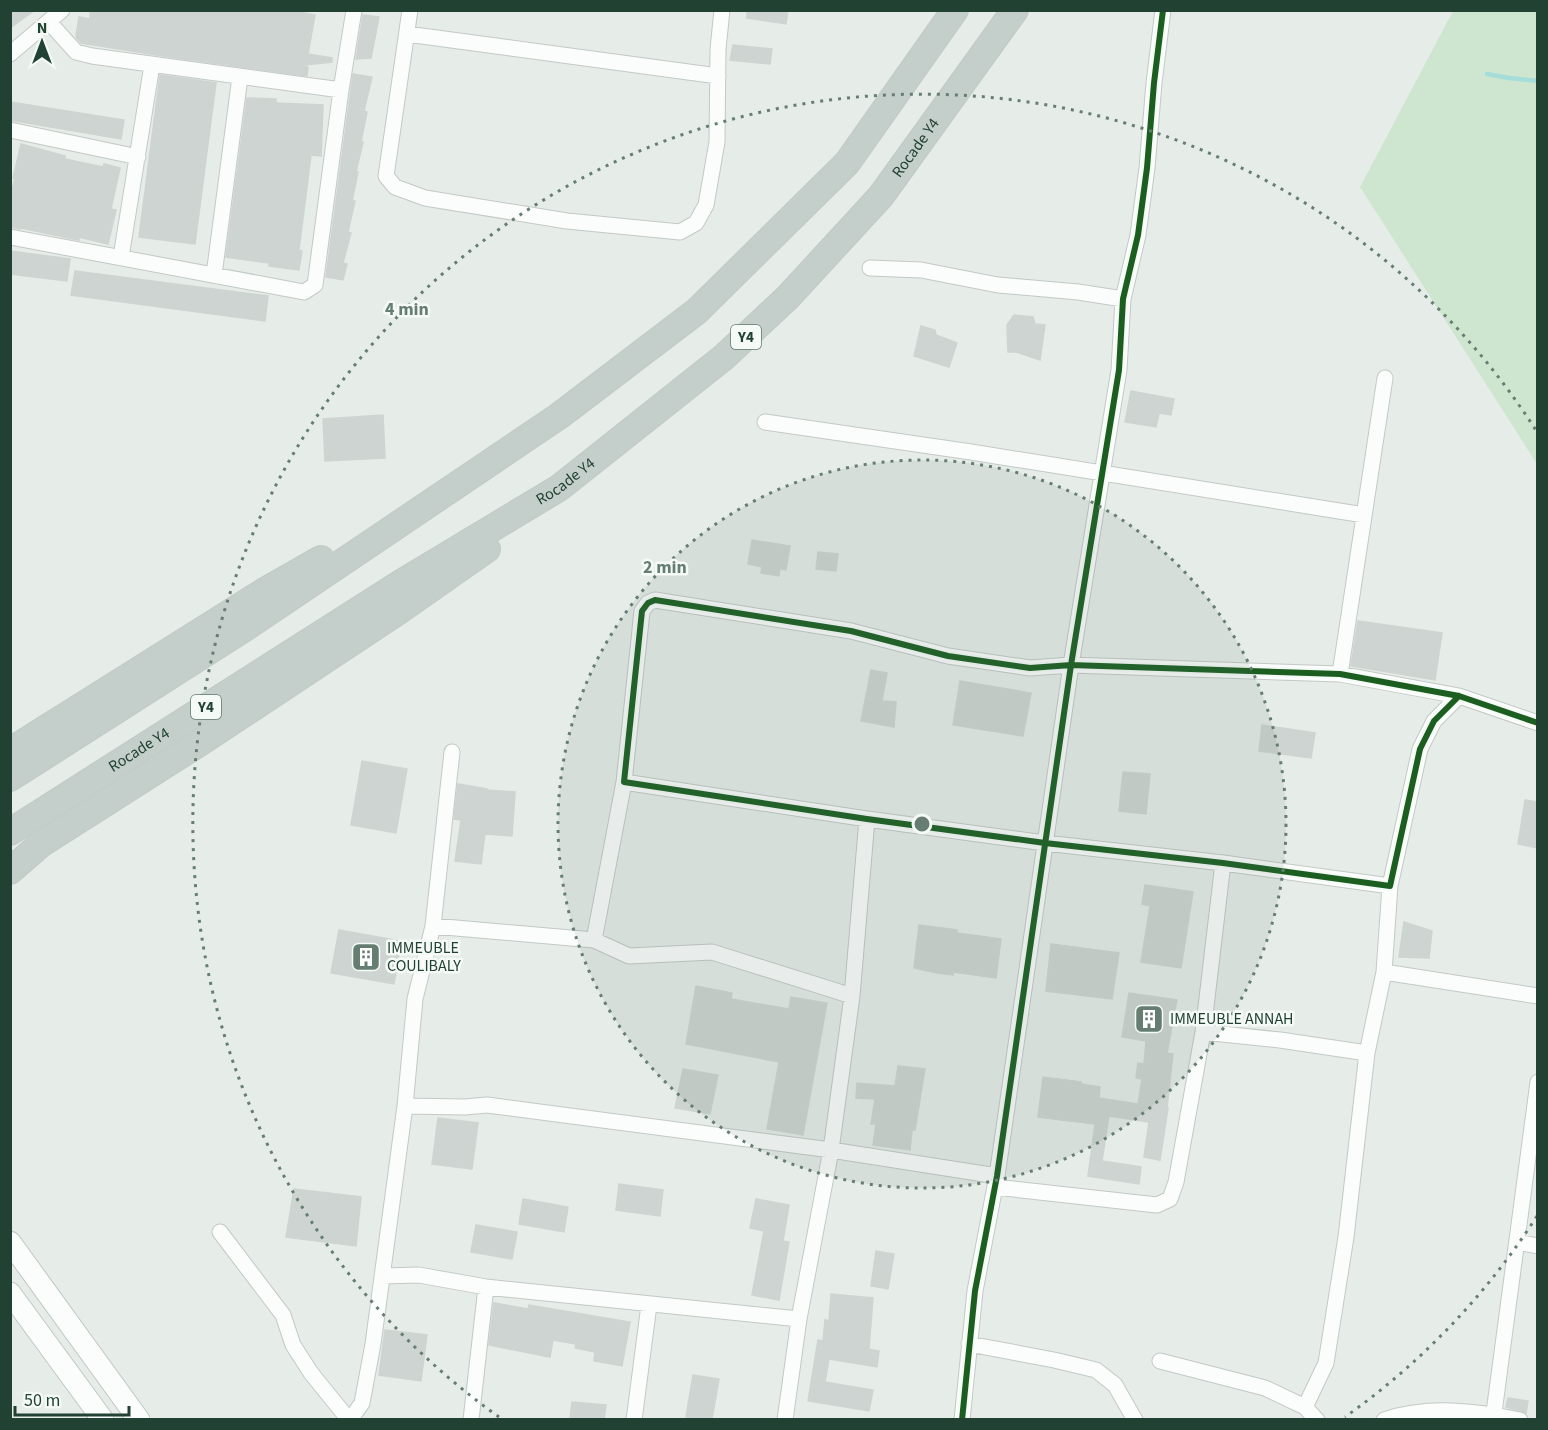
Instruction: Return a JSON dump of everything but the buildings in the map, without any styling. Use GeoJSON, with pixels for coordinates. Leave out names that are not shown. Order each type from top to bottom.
{"type":"FeatureCollection","features":[{"type":"Feature","properties":{"kind":"highway"},"geometry":{"type":"LineString","coordinates":[[10,778],[248,626],[484,468],[559,416],[697,311],[847,163],[955,10]]}},
{"type":"Feature","properties":{"kind":"highway","name":"Rocade Y4"},"geometry":{"type":"LineString","coordinates":[[10,832],[391,589],[559,488],[724,357],[788,297],[881,196],[1015,10]]}},
{"type":"Feature","properties":{"kind":"highway"},"geometry":{"type":"LineString","coordinates":[[10,751],[263,592],[484,468]]}},
{"type":"Feature","properties":{"kind":"highway"},"geometry":{"type":"LineString","coordinates":[[10,862],[195,746],[400,610],[486,550],[559,488]]}},
{"type":"Feature","properties":{"kind":"highway"},"geometry":{"type":"LineString","coordinates":[[10,871],[41,844]]}},
{"type":"Feature","properties":{"kind":"main road"},"geometry":{"type":"LineString","coordinates":[[10,1242],[140,1419]]}},
{"type":"Feature","properties":{"kind":"main road"},"geometry":{"type":"LineString","coordinates":[[10,1293],[103,1419]]}},
{"type":"Feature","properties":{"kind":"street"},"geometry":{"type":"LineString","coordinates":[[10,54],[62,10]]}},
{"type":"Feature","properties":{"kind":"street"},"geometry":{"type":"LineString","coordinates":[[10,237],[304,292],[315,285],[354,10]]}},
{"type":"Feature","properties":{"kind":"street"},"geometry":{"type":"LineString","coordinates":[[410,10],[386,176],[395,187],[425,198],[567,221],[680,232],[696,223],[706,205],[717,142],[718,49],[722,10]]}},
{"type":"Feature","properties":{"kind":"street"},"geometry":{"type":"LineString","coordinates":[[962,1419],[975,1291],[996,1182],[1071,665],[1119,370],[1123,299],[1138,235],[1163,10]]}},
{"type":"Feature","properties":{"kind":"street"},"geometry":{"type":"LineString","coordinates":[[48,22],[76,52],[92,56],[341,90]]}},
{"type":"Feature","properties":{"kind":"street"},"geometry":{"type":"LineString","coordinates":[[407,34],[718,76]]}},
{"type":"Feature","properties":{"kind":"street"},"geometry":{"type":"LineString","coordinates":[[121,258],[153,65]]}},
{"type":"Feature","properties":{"kind":"street"},"geometry":{"type":"LineString","coordinates":[[214,275],[240,77]]}},
{"type":"Feature","properties":{"kind":"street"},"geometry":{"type":"LineString","coordinates":[[10,130],[138,157]]}},
{"type":"Feature","properties":{"kind":"street"},"geometry":{"type":"LineString","coordinates":[[870,268],[921,270],[998,285],[1078,292],[1123,299]]}},
{"type":"Feature","properties":{"kind":"street"},"geometry":{"type":"LineString","coordinates":[[1340,674],[1385,378]]}},
{"type":"Feature","properties":{"kind":"street"},"geometry":{"type":"LineString","coordinates":[[765,422],[1364,515]]}},
{"type":"Feature","properties":{"kind":"street"},"geometry":{"type":"LineString","coordinates":[[594,940],[624,782],[642,610],[648,603],[656,600],[851,632],[948,656],[1030,668],[1071,665],[1340,674],[1459,696],[1538,723]]}},
{"type":"Feature","properties":{"kind":"street"},"geometry":{"type":"LineString","coordinates":[[1305,1407],[1326,1363],[1347,1237],[1367,1053],[1384,972],[1390,886],[1420,749],[1434,721],[1459,696]]}},
{"type":"Feature","properties":{"kind":"street"},"geometry":{"type":"LineString","coordinates":[[220,1232],[283,1315],[293,1345],[311,1373],[350,1419],[362,1402],[373,1344],[405,1106],[415,999],[433,926],[452,752]]}},
{"type":"Feature","properties":{"kind":"street"},"geometry":{"type":"LineString","coordinates":[[624,782],[867,819],[1390,886]]}},
{"type":"Feature","properties":{"kind":"street"},"geometry":{"type":"LineString","coordinates":[[785,1419],[799,1319],[831,1150],[852,996],[867,819]]}},
{"type":"Feature","properties":{"kind":"street"},"geometry":{"type":"LineString","coordinates":[[405,1106],[487,1105],[831,1150],[996,1182],[1157,1205],[1170,1199],[1176,1182],[1203,1032],[1223,863]]}},
{"type":"Feature","properties":{"kind":"street"},"geometry":{"type":"LineString","coordinates":[[433,926],[594,940],[629,956],[712,952],[852,996]]}},
{"type":"Feature","properties":{"kind":"street"},"geometry":{"type":"LineString","coordinates":[[1384,972],[1538,996]]}},
{"type":"Feature","properties":{"kind":"street"},"geometry":{"type":"LineString","coordinates":[[1203,1032],[1280,1040],[1367,1053]]}},
{"type":"Feature","properties":{"kind":"street"},"geometry":{"type":"LineString","coordinates":[[1493,1417],[1538,1082]]}},
{"type":"Feature","properties":{"kind":"street"},"geometry":{"type":"LineString","coordinates":[[1517,1242],[1538,1246]]}},
{"type":"Feature","properties":{"kind":"street"},"geometry":{"type":"LineString","coordinates":[[382,1276],[419,1275],[486,1287],[799,1319]]}},
{"type":"Feature","properties":{"kind":"street"},"geometry":{"type":"LineString","coordinates":[[471,1419],[486,1287]]}},
{"type":"Feature","properties":{"kind":"street"},"geometry":{"type":"LineString","coordinates":[[634,1419],[649,1305]]}},
{"type":"Feature","properties":{"kind":"street"},"geometry":{"type":"LineString","coordinates":[[969,1344],[1096,1370],[1115,1385],[1135,1419]]}},
{"type":"Feature","properties":{"kind":"street"},"geometry":{"type":"LineString","coordinates":[[1160,1361],[1265,1388],[1305,1407],[1317,1419]]}},
{"type":"Feature","properties":{"kind":"street"},"geometry":{"type":"LineString","coordinates":[[1384,1419],[1428,1410],[1520,1419]]}},
{"type":"Feature","properties":{"kind":"green space"},"geometry":{"type":"Polygon","coordinates":[[[1453,11],[1537,11],[1537,464],[1360,187],[1453,11]]]}},
{"type":"Feature","properties":{"kind":"waterway"},"geometry":{"type":"LineString","coordinates":[[1487,74],[1538,81]]}},
{"type":"Feature","properties":{"kind":"cycle path"},"geometry":{"type":"LineString","coordinates":[[962,1420],[975,1291],[997,1176],[1071,665],[1119,370],[1123,299],[1138,235],[1163,10]]}},
{"type":"Feature","properties":{"kind":"cycle path"},"geometry":{"type":"LineString","coordinates":[[1459,696],[1434,721],[1420,749],[1390,886],[867,819],[624,782],[642,611],[648,603],[655,600],[851,631],[948,656],[1030,668],[1071,665],[1340,674],[1459,696],[1538,723]]}},
{"type":"Feature","properties":{"kind":"place","name":"IMMEUBLE COULIBALY"},"geometry":{"type":"Point","coordinates":[366,957]}},
{"type":"Feature","properties":{"kind":"place","name":"IMMEUBLE ANNAH"},"geometry":{"type":"Point","coordinates":[1149,1019]}}]}
